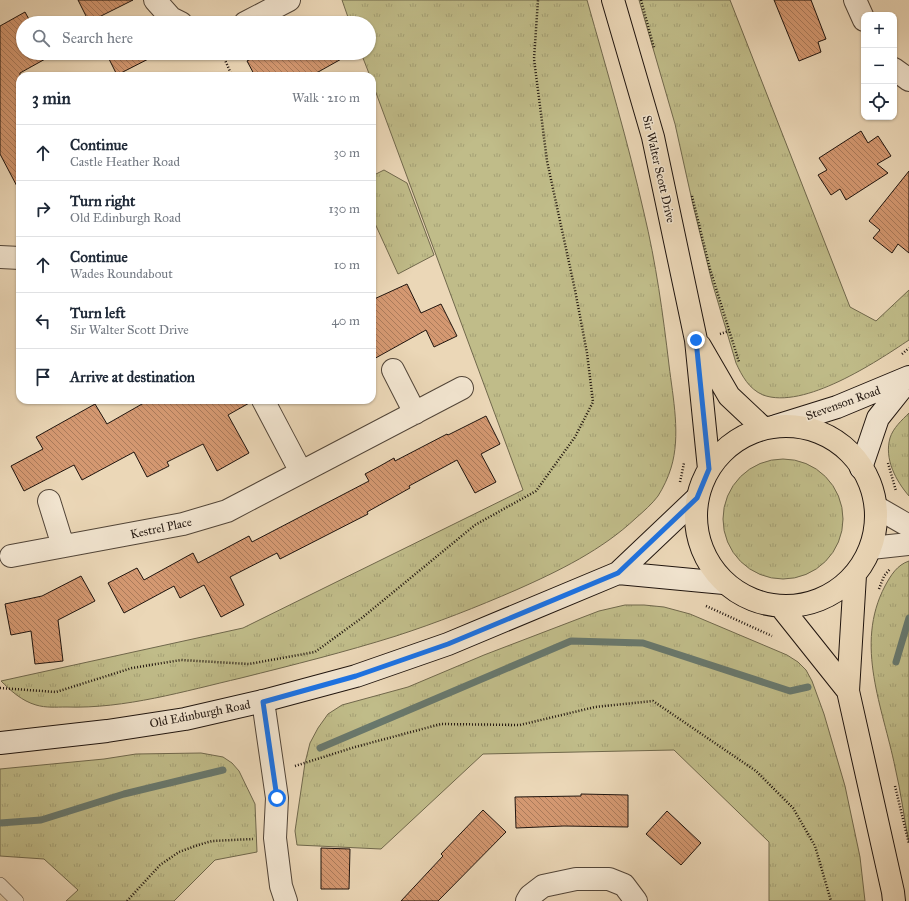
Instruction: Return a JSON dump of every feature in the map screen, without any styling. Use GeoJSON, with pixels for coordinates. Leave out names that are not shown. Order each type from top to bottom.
{"type":"FeatureCollection","features":[{"type":"Feature","properties":{"kind":"main road","name":"Sir Walter Scott Drive"},"geometry":{"type":"LineString","coordinates":[[613,0],[653,137],[696,340],[709,469]]}},
{"type":"Feature","properties":{"kind":"main road","name":"Sir Walter Scott Drive"},"geometry":{"type":"LineString","coordinates":[[696,340],[729,396],[769,427]]}},
{"type":"Feature","properties":{"kind":"main road"},"geometry":{"type":"LineString","coordinates":[[769,427],[810,429],[839,442],[861,468],[876,507],[871,548],[855,575],[831,595],[812,603],[781,607],[751,600],[724,583],[713,569],[699,541],[697,498],[709,469],[719,455],[744,436],[769,427]]}},
{"type":"Feature","properties":{"kind":"main road"},"geometry":{"type":"LineString","coordinates":[[855,575],[848,690],[894,901]]}},
{"type":"Feature","properties":{"kind":"main road"},"geometry":{"type":"LineString","coordinates":[[781,607],[848,690]]}},
{"type":"Feature","properties":{"kind":"street"},"geometry":{"type":"LineString","coordinates":[[155,0],[169,16]]}},
{"type":"Feature","properties":{"kind":"street"},"geometry":{"type":"LineString","coordinates":[[258,16],[288,0]]}},
{"type":"Feature","properties":{"kind":"street"},"geometry":{"type":"LineString","coordinates":[[855,0],[861,13]]}},
{"type":"Feature","properties":{"kind":"street"},"geometry":{"type":"LineString","coordinates":[[897,71],[909,80]]}},
{"type":"Feature","properties":{"kind":"street"},"geometry":{"type":"LineString","coordinates":[[0,257],[16,258]]}},
{"type":"Feature","properties":{"kind":"street"},"geometry":{"type":"LineString","coordinates":[[393,370],[415,413]]}},
{"type":"Feature","properties":{"kind":"street","name":"Stevenson Road"},"geometry":{"type":"LineString","coordinates":[[769,427],[837,407],[909,378]]}},
{"type":"Feature","properties":{"kind":"street","name":"Stevenson Road"},"geometry":{"type":"LineString","coordinates":[[861,468],[878,418],[909,378]]}},
{"type":"Feature","properties":{"kind":"street","name":"Kestrel Place"},"geometry":{"type":"LineString","coordinates":[[11,556],[183,524],[227,511],[462,388]]}},
{"type":"Feature","properties":{"kind":"street"},"geometry":{"type":"LineString","coordinates":[[265,404],[301,472]]}},
{"type":"Feature","properties":{"kind":"street","name":"Old Edinburgh Road"},"geometry":{"type":"LineString","coordinates":[[0,744],[107,731],[185,719],[263,702],[356,676],[448,644],[618,573],[697,498]]}},
{"type":"Feature","properties":{"kind":"street"},"geometry":{"type":"LineString","coordinates":[[49,501],[63,546]]}},
{"type":"Feature","properties":{"kind":"street"},"geometry":{"type":"LineString","coordinates":[[876,507],[909,526]]}},
{"type":"Feature","properties":{"kind":"street"},"geometry":{"type":"LineString","coordinates":[[871,548],[909,544]]}},
{"type":"Feature","properties":{"kind":"street","name":"Old Edinburgh Road"},"geometry":{"type":"LineString","coordinates":[[618,573],[724,583]]}},
{"type":"Feature","properties":{"kind":"street"},"geometry":{"type":"LineString","coordinates":[[263,702],[277,798],[275,838],[281,886],[286,901]]}},
{"type":"Feature","properties":{"kind":"street"},"geometry":{"type":"LineString","coordinates":[[527,901],[530,896],[543,886],[576,879],[610,879],[624,885],[636,901]]}},
{"type":"Feature","properties":{"kind":"lane"},"geometry":{"type":"LineString","coordinates":[[0,884],[17,901]]}},
{"type":"Feature","properties":{"kind":"path"},"geometry":{"type":"LineString","coordinates":[[0,688],[56,692],[132,668],[181,660],[249,664],[315,652],[363,617],[474,525],[536,491],[575,438],[593,402],[587,352],[547,161],[534,59],[538,0]]}},
{"type":"Feature","properties":{"kind":"path"},"geometry":{"type":"LineString","coordinates":[[641,0],[656,55]]}},
{"type":"Feature","properties":{"kind":"path"},"geometry":{"type":"LineString","coordinates":[[224,60],[230,72]]}},
{"type":"Feature","properties":{"kind":"path"},"geometry":{"type":"LineString","coordinates":[[691,193],[710,269],[740,366]]}},
{"type":"Feature","properties":{"kind":"path"},"geometry":{"type":"LineString","coordinates":[[899,356],[909,348]]}},
{"type":"Feature","properties":{"kind":"path"},"geometry":{"type":"LineString","coordinates":[[887,460],[895,490],[900,495]]}},
{"type":"Feature","properties":{"kind":"path"},"geometry":{"type":"LineString","coordinates":[[879,590],[884,576],[891,567]]}},
{"type":"Feature","properties":{"kind":"path"},"geometry":{"type":"LineString","coordinates":[[273,773],[355,747],[441,724],[520,725],[595,706],[653,701],[756,771],[793,808],[815,846],[831,901]]}},
{"type":"Feature","properties":{"kind":"path"},"geometry":{"type":"LineString","coordinates":[[895,783],[909,844]]}},
{"type":"Feature","properties":{"kind":"path"},"geometry":{"type":"LineString","coordinates":[[128,901],[160,865],[179,852],[212,841],[275,838]]}},
{"type":"Feature","properties":{"kind":"green space"},"geometry":{"type":"Polygon","coordinates":[[[342,0],[587,0],[631,160],[656,270],[674,404],[676,430],[674,456],[664,486],[653,502],[623,530],[579,559],[532,583],[486,603],[426,626],[377,642],[319,658],[155,698],[88,707],[47,707],[26,701],[1,681],[243,628],[523,490],[376,93],[376,72],[368,72],[364,60],[376,60],[376,16],[348,16],[342,0]]]}},
{"type":"Feature","properties":{"kind":"green space"},"geometry":{"type":"Polygon","coordinates":[[[639,0],[730,0],[850,307],[876,321],[909,290],[909,340],[859,371],[819,390],[798,396],[780,398],[763,395],[746,382],[736,363],[712,282],[675,124],[639,0]]]}},
{"type":"Feature","properties":{"kind":"green space"},"geometry":{"type":"Polygon","coordinates":[[[384,170],[407,183],[434,255],[398,274],[376,226],[376,174],[384,170]]]}},
{"type":"Feature","properties":{"kind":"green space"},"geometry":{"type":"Polygon","coordinates":[[[909,413],[909,496],[900,484],[892,469],[889,446],[893,431],[909,413]]]}},
{"type":"Feature","properties":{"kind":"green space"},"geometry":{"type":"Polygon","coordinates":[[[783,459],[806,463],[825,477],[839,496],[843,519],[839,542],[825,561],[806,575],[783,579],[760,575],[741,561],[727,542],[723,519],[727,496],[741,477],[760,463],[783,459]]]}},
{"type":"Feature","properties":{"kind":"green space"},"geometry":{"type":"Polygon","coordinates":[[[909,561],[909,843],[897,776],[878,699],[871,654],[872,631],[876,608],[885,586],[892,574],[901,565],[909,561]]]}},
{"type":"Feature","properties":{"kind":"green space"},"geometry":{"type":"Polygon","coordinates":[[[625,605],[664,607],[690,614],[787,655],[798,662],[806,670],[812,681],[824,714],[845,786],[860,857],[865,901],[769,901],[769,842],[674,750],[483,754],[381,849],[297,845],[295,831],[305,763],[310,743],[328,714],[342,705],[408,687],[484,655],[599,611],[625,605]]]}},
{"type":"Feature","properties":{"kind":"green space"},"geometry":{"type":"Polygon","coordinates":[[[201,753],[223,757],[232,763],[239,771],[255,804],[257,852],[215,860],[174,901],[66,901],[78,890],[44,859],[0,856],[0,769],[104,759],[136,754],[201,753]]]}},
{"type":"Feature","properties":{"kind":"building"},"geometry":{"type":"Polygon","coordinates":[[[78,0],[133,0],[101,16],[86,16],[78,0]]]}},
{"type":"Feature","properties":{"kind":"building"},"geometry":{"type":"Polygon","coordinates":[[[774,0],[811,0],[826,39],[818,42],[821,52],[799,61],[774,0]]]}},
{"type":"Feature","properties":{"kind":"building"},"geometry":{"type":"Polygon","coordinates":[[[25,12],[27,16],[18,16],[25,12]]]}},
{"type":"Feature","properties":{"kind":"building"},"geometry":{"type":"Polygon","coordinates":[[[16,17],[16,60],[43,60],[22,72],[16,72],[16,184],[0,154],[0,26],[16,17]]]}},
{"type":"Feature","properties":{"kind":"building"},"geometry":{"type":"Polygon","coordinates":[[[110,60],[146,60],[123,72],[116,72],[110,60]]]}},
{"type":"Feature","properties":{"kind":"building"},"geometry":{"type":"Polygon","coordinates":[[[340,60],[318,72],[253,72],[247,61],[340,60]]]}},
{"type":"Feature","properties":{"kind":"building"},"geometry":{"type":"Polygon","coordinates":[[[861,131],[868,143],[878,136],[891,156],[877,164],[888,173],[846,200],[840,189],[831,195],[818,175],[827,170],[819,158],[861,131]]]}},
{"type":"Feature","properties":{"kind":"building"},"geometry":{"type":"Polygon","coordinates":[[[909,171],[909,253],[898,244],[892,253],[873,238],[880,230],[869,221],[909,171]]]}},
{"type":"Feature","properties":{"kind":"building"},"geometry":{"type":"Polygon","coordinates":[[[407,284],[421,313],[441,304],[457,336],[434,347],[426,330],[376,358],[376,298],[407,284]]]}},
{"type":"Feature","properties":{"kind":"building"},"geometry":{"type":"Polygon","coordinates":[[[95,404],[107,424],[142,404],[247,404],[228,415],[249,453],[217,471],[203,444],[167,462],[169,466],[147,477],[134,452],[82,480],[74,465],[24,491],[11,466],[43,449],[36,437],[95,404]]]}},
{"type":"Feature","properties":{"kind":"building"},"geometry":{"type":"Polygon","coordinates":[[[486,416],[500,444],[481,454],[496,482],[475,493],[457,460],[409,486],[410,488],[367,512],[368,514],[280,559],[277,553],[230,577],[244,605],[221,617],[204,585],[180,598],[174,586],[124,613],[108,583],[137,568],[144,580],[193,553],[198,563],[249,536],[252,542],[369,481],[365,474],[394,458],[395,461],[486,416]]]}},
{"type":"Feature","properties":{"kind":"building"},"geometry":{"type":"Polygon","coordinates":[[[81,576],[95,601],[58,620],[63,661],[35,664],[31,631],[11,635],[5,604],[42,596],[81,576]]]}},
{"type":"Feature","properties":{"kind":"building"},"geometry":{"type":"Polygon","coordinates":[[[581,794],[628,795],[628,827],[564,826],[516,828],[515,797],[581,796],[581,794]]]}},
{"type":"Feature","properties":{"kind":"building"},"geometry":{"type":"Polygon","coordinates":[[[483,810],[506,832],[438,901],[401,901],[443,856],[441,854],[483,810]]]}},
{"type":"Feature","properties":{"kind":"building"},"geometry":{"type":"Polygon","coordinates":[[[667,811],[701,843],[681,865],[646,834],[667,811]]]}},
{"type":"Feature","properties":{"kind":"building"},"geometry":{"type":"Polygon","coordinates":[[[321,848],[350,849],[349,889],[321,889],[321,848]]]}},
{"type":"Feature","properties":{"kind":"waterway"},"geometry":{"type":"LineString","coordinates":[[896,662],[909,618]]}},
{"type":"Feature","properties":{"kind":"waterway"},"geometry":{"type":"LineString","coordinates":[[320,748],[571,641],[643,643],[790,691],[808,687]]}},
{"type":"Feature","properties":{"kind":"waterway"},"geometry":{"type":"LineString","coordinates":[[0,823],[41,820],[124,794],[223,770]]}},
{"type":"Feature","properties":{"kind":"route"},"geometry":{"type":"LineString","coordinates":[[277,798],[263,702],[356,676],[448,644],[618,573],[697,498],[709,469],[696,340]]}}]}
